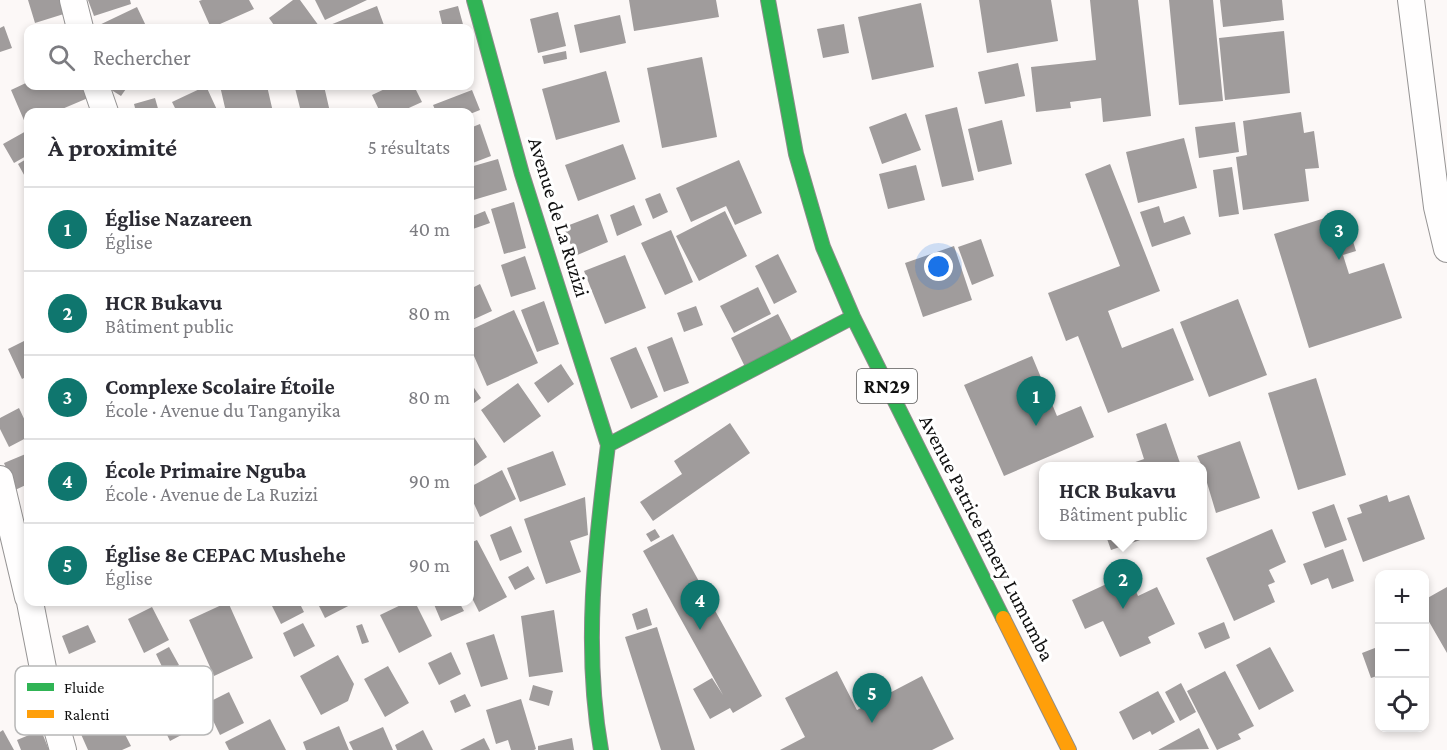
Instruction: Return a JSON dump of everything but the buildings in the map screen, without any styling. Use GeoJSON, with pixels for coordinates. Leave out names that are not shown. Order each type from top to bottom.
{"type":"FeatureCollection","features":[{"type":"Feature","properties":{"kind":"street"},"geometry":{"type":"LineString","coordinates":[[73,0],[80,24]]}},
{"type":"Feature","properties":{"kind":"street","name":"Avenue de La Ruzizi"},"geometry":{"type":"LineString","coordinates":[[474,0],[522,174],[608,445]]}},
{"type":"Feature","properties":{"kind":"street","name":"Avenue Patrice Emery Lumumba"},"geometry":{"type":"LineString","coordinates":[[768,0],[796,154],[823,247],[853,317],[1069,750]]}},
{"type":"Feature","properties":{"kind":"street"},"geometry":{"type":"LineString","coordinates":[[1411,0],[1437,207],[1447,249]]}},
{"type":"Feature","properties":{"kind":"street"},"geometry":{"type":"LineString","coordinates":[[97,90],[104,108]]}},
{"type":"Feature","properties":{"kind":"street"},"geometry":{"type":"LineString","coordinates":[[601,750],[591,661],[594,572],[608,445],[853,317]]}},
{"type":"Feature","properties":{"kind":"street"},"geometry":{"type":"LineString","coordinates":[[0,479],[24,580]]}},
{"type":"Feature","properties":{"kind":"street"},"geometry":{"type":"LineString","coordinates":[[31,606],[43,666]]}},
{"type":"Feature","properties":{"kind":"street"},"geometry":{"type":"LineString","coordinates":[[59,735],[63,750]]}},
{"type":"Feature","properties":{"kind":"traffic: fast"},"geometry":{"type":"LineString","coordinates":[[474,0],[522,174],[608,445]]}},
{"type":"Feature","properties":{"kind":"traffic: fast"},"geometry":{"type":"LineString","coordinates":[[768,0],[796,154],[823,247],[853,317],[1003,618]]}},
{"type":"Feature","properties":{"kind":"traffic: fast"},"geometry":{"type":"LineString","coordinates":[[601,750],[596,712],[592,636],[595,559],[608,445],[853,317]]}},
{"type":"Feature","properties":{"kind":"traffic: slow"},"geometry":{"type":"LineString","coordinates":[[1003,618],[1069,750]]}},
{"type":"Feature","properties":{"kind":"place","name":"Complexe Scolaire Étoile"},"geometry":{"type":"Point","coordinates":[1339,260]}},
{"type":"Feature","properties":{"kind":"place","name":"Église Nazareen"},"geometry":{"type":"Point","coordinates":[1036,426]}},
{"type":"Feature","properties":{"kind":"place","name":"HCR Bukavu"},"geometry":{"type":"Point","coordinates":[1123,609]}},
{"type":"Feature","properties":{"kind":"place","name":"École Primaire Nguba"},"geometry":{"type":"Point","coordinates":[700,630]}},
{"type":"Feature","properties":{"kind":"place","name":"Église 8e CEPAC Mushehe"},"geometry":{"type":"Point","coordinates":[872,723]}}]}
